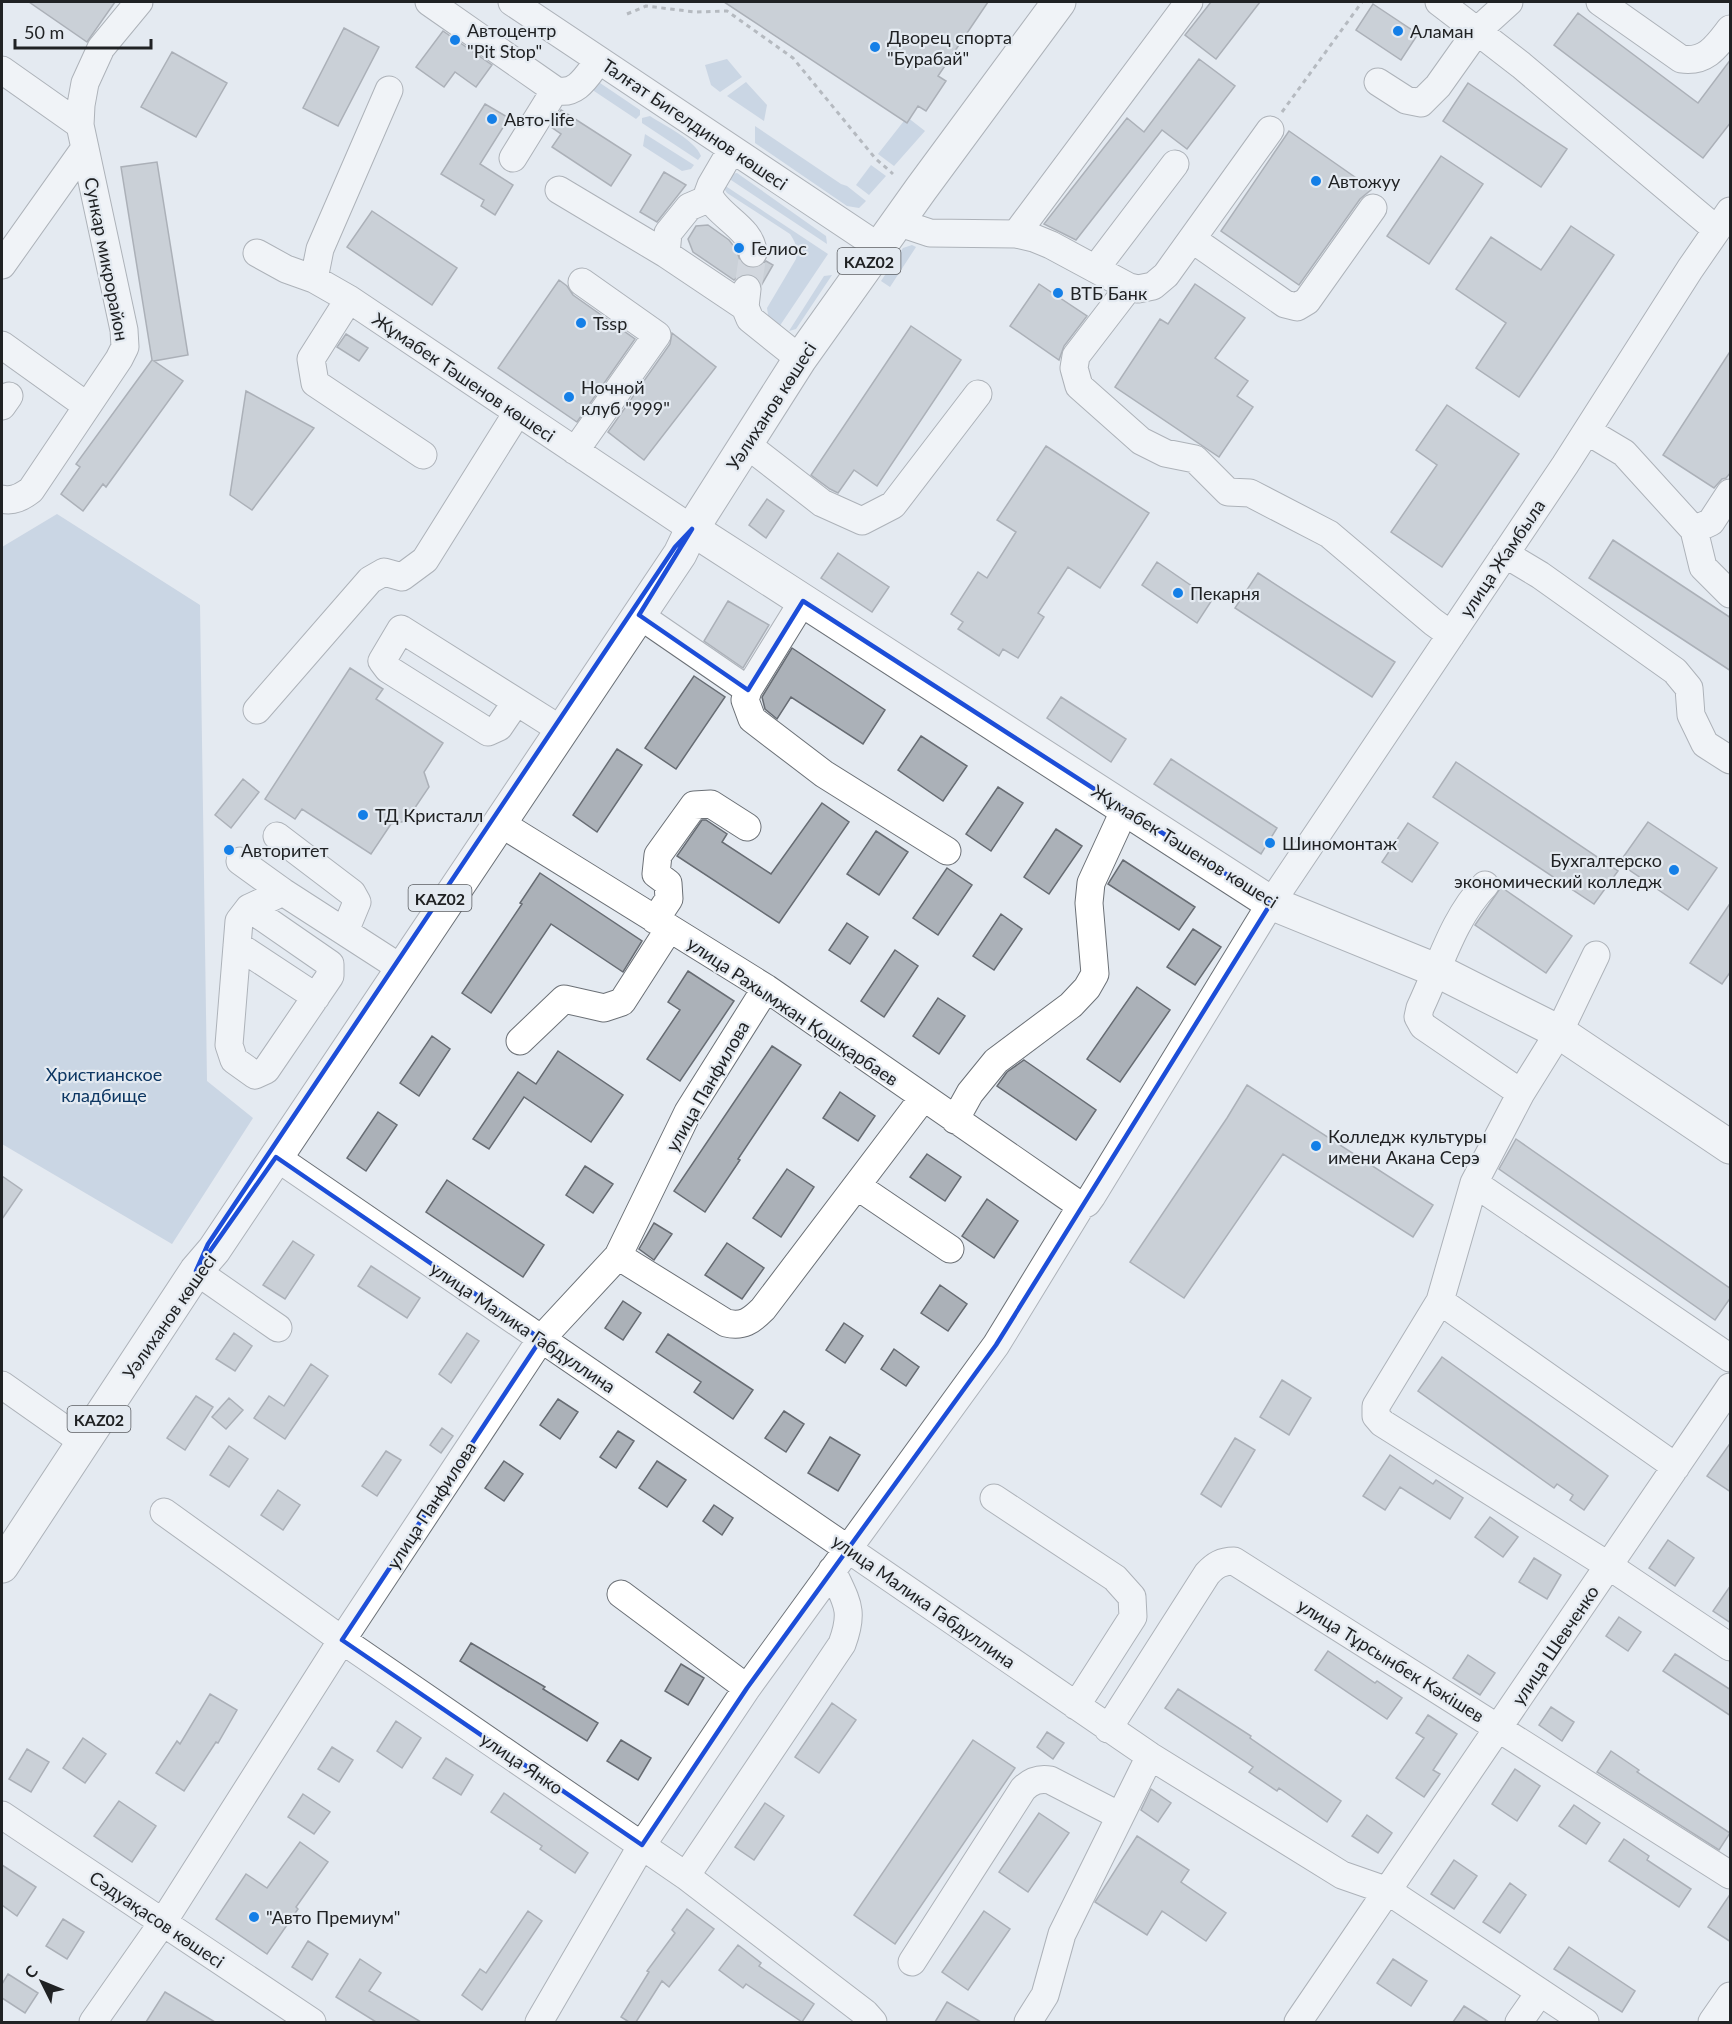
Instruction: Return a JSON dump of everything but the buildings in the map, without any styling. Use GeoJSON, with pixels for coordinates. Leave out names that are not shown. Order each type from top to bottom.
{"type":"FeatureCollection","features":[{"type":"Feature","properties":{"kind":"main road","name":"Уәлиханов көшесі"},"geometry":{"type":"LineString","coordinates":[[500,823],[680,554],[679,521],[746,444],[800,358],[1059,2]]}},
{"type":"Feature","properties":{"kind":"main road","name":"Жұмабек Тәшенов көшесі"},"geometry":{"type":"LineString","coordinates":[[679,521],[1271,903],[1437,970],[1559,1032],[1731,1148]]}},
{"type":"Feature","properties":{"kind":"main road","name":"KАZ02"},"geometry":{"type":"LineString","coordinates":[[196,1271],[208,1244],[675,547],[679,521]]}},
{"type":"Feature","properties":{"kind":"main road","name":"KАZ02"},"geometry":{"type":"LineString","coordinates":[[276,1157],[500,823]]}},
{"type":"Feature","properties":{"kind":"main road","name":"Уәлиханов көшесі"},"geometry":{"type":"LineString","coordinates":[[2,1566],[196,1271],[214,1250],[276,1157]]}},
{"type":"Feature","properties":{"kind":"street"},"geometry":{"type":"LineString","coordinates":[[2,265],[83,136],[85,83],[93,62],[111,34],[139,2]]}},
{"type":"Feature","properties":{"kind":"street"},"geometry":{"type":"LineString","coordinates":[[429,2],[555,90],[568,92],[580,85],[598,60]]}},
{"type":"Feature","properties":{"kind":"street","name":"Талғат Бигелдинов көшесі"},"geometry":{"type":"LineString","coordinates":[[512,2],[732,149],[888,235],[930,232],[1016,234],[1051,245],[1129,287]]}},
{"type":"Feature","properties":{"kind":"street"},"geometry":{"type":"LineString","coordinates":[[1016,234],[1189,2]]}},
{"type":"Feature","properties":{"kind":"street"},"geometry":{"type":"LineString","coordinates":[[1439,2],[1724,221]]}},
{"type":"Feature","properties":{"kind":"street"},"geometry":{"type":"LineString","coordinates":[[1378,82],[1406,100],[1420,102],[1437,86],[1477,31],[1509,2]]}},
{"type":"Feature","properties":{"kind":"street"},"geometry":{"type":"LineString","coordinates":[[1600,2],[1681,59],[1694,60],[1708,55],[1731,29]]}},
{"type":"Feature","properties":{"kind":"street"},"geometry":{"type":"LineString","coordinates":[[2,70],[83,136]]}},
{"type":"Feature","properties":{"kind":"street"},"geometry":{"type":"LineString","coordinates":[[314,279],[320,249],[389,90]]}},
{"type":"Feature","properties":{"kind":"street"},"geometry":{"type":"LineString","coordinates":[[513,158],[555,90]]}},
{"type":"Feature","properties":{"kind":"street"},"geometry":{"type":"LineString","coordinates":[[1270,130],[1160,282],[1146,289],[1129,287],[1076,356],[1074,368],[1079,386],[1141,441],[1165,453],[1195,459],[1228,492],[1250,493],[1329,534],[1451,635]]}},
{"type":"Feature","properties":{"kind":"street","name":"Сункар микрорайон"},"geometry":{"type":"LineString","coordinates":[[8,499],[23,496],[31,490],[122,353],[125,339],[83,136]]}},
{"type":"Feature","properties":{"kind":"street"},"geometry":{"type":"LineString","coordinates":[[732,149],[708,193],[749,240],[753,253]]}},
{"type":"Feature","properties":{"kind":"street"},"geometry":{"type":"LineString","coordinates":[[1096,268],[1175,164]]}},
{"type":"Feature","properties":{"kind":"street"},"geometry":{"type":"LineString","coordinates":[[559,190],[666,254],[746,298],[747,313],[755,324],[800,358]]}},
{"type":"Feature","properties":{"kind":"street"},"geometry":{"type":"LineString","coordinates":[[666,254],[668,233],[689,207],[710,198]]}},
{"type":"Feature","properties":{"kind":"street"},"geometry":{"type":"LineString","coordinates":[[1192,239],[1285,304],[1297,307],[1307,300],[1373,208]]}},
{"type":"Feature","properties":{"kind":"street","name":"улица Жамбыла"},"geometry":{"type":"LineString","coordinates":[[538,2022],[642,1845],[747,1688],[996,1345],[1081,1206],[1087,1203],[1098,1186],[1271,903],[1587,431],[1724,221]]}},
{"type":"Feature","properties":{"kind":"street","name":"Жұмабек Тәшенов көшесі"},"geometry":{"type":"LineString","coordinates":[[257,253],[286,269],[314,279],[349,299],[679,521]]}},
{"type":"Feature","properties":{"kind":"street"},"geometry":{"type":"LineString","coordinates":[[575,451],[657,335],[582,282]]}},
{"type":"Feature","properties":{"kind":"street"},"geometry":{"type":"LineString","coordinates":[[349,299],[311,359],[315,383],[423,455]]}},
{"type":"Feature","properties":{"kind":"street"},"geometry":{"type":"LineString","coordinates":[[2,345],[87,406]]}},
{"type":"Feature","properties":{"kind":"street"},"geometry":{"type":"LineString","coordinates":[[746,444],[822,503],[862,521],[893,505],[978,394]]}},
{"type":"Feature","properties":{"kind":"street"},"geometry":{"type":"LineString","coordinates":[[257,710],[370,580],[384,572],[402,577],[425,560],[517,413]]}},
{"type":"Feature","properties":{"kind":"street"},"geometry":{"type":"LineString","coordinates":[[1587,431],[1624,453],[1694,530],[1703,567],[1731,594]]}},
{"type":"Feature","properties":{"kind":"street"},"geometry":{"type":"LineString","coordinates":[[1694,530],[1711,522],[1731,493]]}},
{"type":"Feature","properties":{"kind":"street"},"geometry":{"type":"LineString","coordinates":[[1505,554],[1540,575],[1675,671],[1689,688],[1691,715],[1705,744],[1731,760]]}},
{"type":"Feature","properties":{"kind":"street"},"geometry":{"type":"LineString","coordinates":[[803,601],[748,690],[745,700],[752,719],[824,774],[947,851]]}},
{"type":"Feature","properties":{"kind":"street"},"geometry":{"type":"LineString","coordinates":[[639,615],[748,690]]}},
{"type":"Feature","properties":{"kind":"street"},"geometry":{"type":"LineString","coordinates":[[516,702],[499,727],[488,732],[388,669],[382,661],[401,629],[555,726]]}},
{"type":"Feature","properties":{"kind":"street"},"geometry":{"type":"LineString","coordinates":[[520,1041],[564,999],[603,1008],[622,1002],[662,924],[669,899],[668,884],[656,874],[658,855],[693,805],[711,804],[747,827]]}},
{"type":"Feature","properties":{"kind":"street"},"geometry":{"type":"LineString","coordinates":[[955,1120],[970,1093],[996,1061],[1071,1005],[1087,988],[1095,974],[1089,903],[1091,883],[1125,809]]}},
{"type":"Feature","properties":{"kind":"street","name":"улица Рахымжан Қошқарбаев"},"geometry":{"type":"LineString","coordinates":[[500,823],[766,988],[1081,1206]]}},
{"type":"Feature","properties":{"kind":"street"},"geometry":{"type":"LineString","coordinates":[[277,836],[352,893],[357,902],[345,931]]}},
{"type":"Feature","properties":{"kind":"street"},"geometry":{"type":"LineString","coordinates":[[240,861],[396,965]]}},
{"type":"Feature","properties":{"kind":"street"},"geometry":{"type":"LineString","coordinates":[[1485,885],[1471,899],[1460,916],[1418,1017],[1423,1026],[1521,1093]]}},
{"type":"Feature","properties":{"kind":"street"},"geometry":{"type":"LineString","coordinates":[[249,908],[330,964],[330,976],[316,997],[266,1070],[255,1075],[234,1060],[229,1045],[239,921],[249,908],[284,892]]}},
{"type":"Feature","properties":{"kind":"street"},"geometry":{"type":"LineString","coordinates":[[237,945],[316,997]]}},
{"type":"Feature","properties":{"kind":"street"},"geometry":{"type":"LineString","coordinates":[[1596,955],[1559,1032],[1521,1093],[1474,1184],[1440,1301],[1376,1406],[1376,1416],[1382,1423],[1609,1566],[1731,1647]]}},
{"type":"Feature","properties":{"kind":"street","name":"улица Панфилова"},"geometry":{"type":"LineString","coordinates":[[93,2022],[163,1922],[342,1640],[541,1339],[618,1256],[688,1112],[766,988]]}},
{"type":"Feature","properties":{"kind":"street"},"geometry":{"type":"LineString","coordinates":[[618,1256],[726,1323],[737,1326],[746,1324],[763,1309],[923,1098]]}},
{"type":"Feature","properties":{"kind":"street","name":"улица Малика Габдуллина"},"geometry":{"type":"LineString","coordinates":[[276,1157],[541,1339],[840,1559],[1342,1875],[1388,1891],[1585,2022]]}},
{"type":"Feature","properties":{"kind":"street"},"geometry":{"type":"LineString","coordinates":[[1474,1184],[1731,1358]]}},
{"type":"Feature","properties":{"kind":"street"},"geometry":{"type":"LineString","coordinates":[[857,1186],[950,1249]]}},
{"type":"Feature","properties":{"kind":"street"},"geometry":{"type":"LineString","coordinates":[[196,1271],[278,1328]]}},
{"type":"Feature","properties":{"kind":"street"},"geometry":{"type":"LineString","coordinates":[[1440,1301],[1676,1467]]}},
{"type":"Feature","properties":{"kind":"street"},"geometry":{"type":"LineString","coordinates":[[2,1386],[83,1442]]}},
{"type":"Feature","properties":{"kind":"street","name":"улица Шевченко"},"geometry":{"type":"LineString","coordinates":[[1298,2022],[1676,1467],[1726,1404]]}},
{"type":"Feature","properties":{"kind":"street"},"geometry":{"type":"LineString","coordinates":[[994,1498],[1115,1578],[1132,1597],[1133,1617],[1076,1706]]}},
{"type":"Feature","properties":{"kind":"street","name":"улица Янко"},"geometry":{"type":"LineString","coordinates":[[164,1512],[342,1640],[686,1876],[865,2013],[873,2022]]}},
{"type":"Feature","properties":{"kind":"street"},"geometry":{"type":"LineString","coordinates":[[686,1876],[842,1644],[849,1625],[849,1608],[840,1559]]}},
{"type":"Feature","properties":{"kind":"street","name":"улица Тұрсынбек Кәкішев"},"geometry":{"type":"LineString","coordinates":[[1108,1729],[1207,1574],[1214,1566],[1224,1561],[1234,1561],[1731,1875]]}},
{"type":"Feature","properties":{"kind":"street"},"geometry":{"type":"LineString","coordinates":[[621,1594],[747,1688]]}},
{"type":"Feature","properties":{"kind":"street"},"geometry":{"type":"LineString","coordinates":[[1029,2022],[1045,1995],[1062,1934],[1150,1756]]}},
{"type":"Feature","properties":{"kind":"street"},"geometry":{"type":"LineString","coordinates":[[912,1962],[1029,1783],[1043,1779],[1050,1780],[1120,1816]]}},
{"type":"Feature","properties":{"kind":"street","name":"Сәдуақасов көшесі"},"geometry":{"type":"LineString","coordinates":[[2,1815],[312,2022]]}},
{"type":"Feature","properties":{"kind":"street"},"geometry":{"type":"LineString","coordinates":[[1519,2022],[1540,1992]]}},
{"type":"Feature","properties":{"kind":"street"},"geometry":{"type":"LineString","coordinates":[[1712,2022],[1731,1996]]}},
{"type":"Feature","properties":{"kind":"path"},"geometry":{"type":"LineString","coordinates":[[1270,130],[1362,2]]}},
{"type":"Feature","properties":{"kind":"path"},"geometry":{"type":"LineString","coordinates":[[627,14],[646,6],[694,12],[727,11],[793,58],[875,158],[893,174]]}},
{"type":"Feature","properties":{"kind":"highlighted area"},"geometry":{"type":"Polygon","coordinates":[[[692,529],[639,615],[748,690],[803,601],[1271,903],[996,1345],[747,1688],[642,1845],[342,1640],[541,1339],[276,1157],[196,1271],[208,1244],[675,547],[692,529]]]}},
{"type":"Feature","properties":{"kind":"green space"},"geometry":{"type":"Polygon","coordinates":[[[727,59],[742,77],[720,92],[711,85],[705,65],[727,59]]]}},
{"type":"Feature","properties":{"kind":"green space"},"geometry":{"type":"Polygon","coordinates":[[[746,82],[767,105],[764,121],[727,96],[746,82]]]}},
{"type":"Feature","properties":{"kind":"green space"},"geometry":{"type":"Polygon","coordinates":[[[596,83],[600,83],[640,110],[640,115],[636,119],[594,91],[593,87],[596,83]]]}},
{"type":"Feature","properties":{"kind":"green space"},"geometry":{"type":"Polygon","coordinates":[[[650,116],[693,144],[701,156],[698,160],[642,123],[642,118],[650,116]]]}},
{"type":"Feature","properties":{"kind":"green space"},"geometry":{"type":"Polygon","coordinates":[[[907,117],[925,131],[894,166],[878,154],[907,117]]]}},
{"type":"Feature","properties":{"kind":"green space"},"geometry":{"type":"Polygon","coordinates":[[[755,126],[866,201],[859,208],[847,206],[755,143],[755,126]]]}},
{"type":"Feature","properties":{"kind":"green space"},"geometry":{"type":"Polygon","coordinates":[[[645,134],[694,165],[691,169],[682,171],[643,146],[645,134]]]}},
{"type":"Feature","properties":{"kind":"green space"},"geometry":{"type":"Polygon","coordinates":[[[871,165],[886,176],[869,195],[856,185],[871,165]]]}},
{"type":"Feature","properties":{"kind":"green space"},"geometry":{"type":"Polygon","coordinates":[[[737,173],[826,236],[827,244],[728,178],[731,174],[737,173]]]}},
{"type":"Feature","properties":{"kind":"green space"},"geometry":{"type":"Polygon","coordinates":[[[724,185],[828,254],[779,327],[769,321],[767,308],[796,259],[795,243],[790,234],[727,193],[724,185]]]}},
{"type":"Feature","properties":{"kind":"green space"},"geometry":{"type":"Polygon","coordinates":[[[912,245],[916,247],[890,287],[881,281],[903,248],[912,245]]]}},
{"type":"Feature","properties":{"kind":"green space"},"geometry":{"type":"Polygon","coordinates":[[[832,275],[796,329],[789,331],[824,276],[832,275]]]}},
{"type":"Feature","properties":{"kind":"green space","name":"Христианское кладбище"},"geometry":{"type":"Polygon","coordinates":[[[57,514],[200,605],[207,1081],[253,1118],[172,1244],[2,1144],[2,547],[57,514]]]}},
{"type":"Feature","properties":{"kind":"tunnel"},"geometry":{"type":"LineString","coordinates":[[748,288],[753,253]]}},
{"type":"Feature","properties":{"kind":"place","name":"Аламан"},"geometry":{"type":"Point","coordinates":[1398,31]}},
{"type":"Feature","properties":{"kind":"place","name":"Автоцентр \"Pit Stop\""},"geometry":{"type":"Point","coordinates":[455,40]}},
{"type":"Feature","properties":{"kind":"place","name":"Дворец спорта \"Бурабай\""},"geometry":{"type":"Point","coordinates":[875,47]}},
{"type":"Feature","properties":{"kind":"place","name":"Авто-life"},"geometry":{"type":"Point","coordinates":[492,119]}},
{"type":"Feature","properties":{"kind":"place","name":"Автожуу"},"geometry":{"type":"Point","coordinates":[1316,181]}},
{"type":"Feature","properties":{"kind":"place","name":"Гелиос"},"geometry":{"type":"Point","coordinates":[739,248]}},
{"type":"Feature","properties":{"kind":"place","name":"ВТБ Банк"},"geometry":{"type":"Point","coordinates":[1058,293]}},
{"type":"Feature","properties":{"kind":"place","name":"Tssp"},"geometry":{"type":"Point","coordinates":[581,323]}},
{"type":"Feature","properties":{"kind":"place","name":"Ночной клуб \"999\""},"geometry":{"type":"Point","coordinates":[569,397]}},
{"type":"Feature","properties":{"kind":"place","name":"Пекарня"},"geometry":{"type":"Point","coordinates":[1178,593]}},
{"type":"Feature","properties":{"kind":"place","name":"ТД Кристалл"},"geometry":{"type":"Point","coordinates":[363,815]}},
{"type":"Feature","properties":{"kind":"place","name":"Шиномонтаж"},"geometry":{"type":"Point","coordinates":[1270,843]}},
{"type":"Feature","properties":{"kind":"place","name":"Авторитет"},"geometry":{"type":"Point","coordinates":[229,850]}},
{"type":"Feature","properties":{"kind":"place","name":"Бухгалтерско экономический колледж"},"geometry":{"type":"Point","coordinates":[1674,870]}},
{"type":"Feature","properties":{"kind":"place","name":"Колледж культуры имени Акана Серэ"},"geometry":{"type":"Point","coordinates":[1316,1146]}},
{"type":"Feature","properties":{"kind":"place","name":"\"Авто Премиум\""},"geometry":{"type":"Point","coordinates":[254,1917]}}]}
